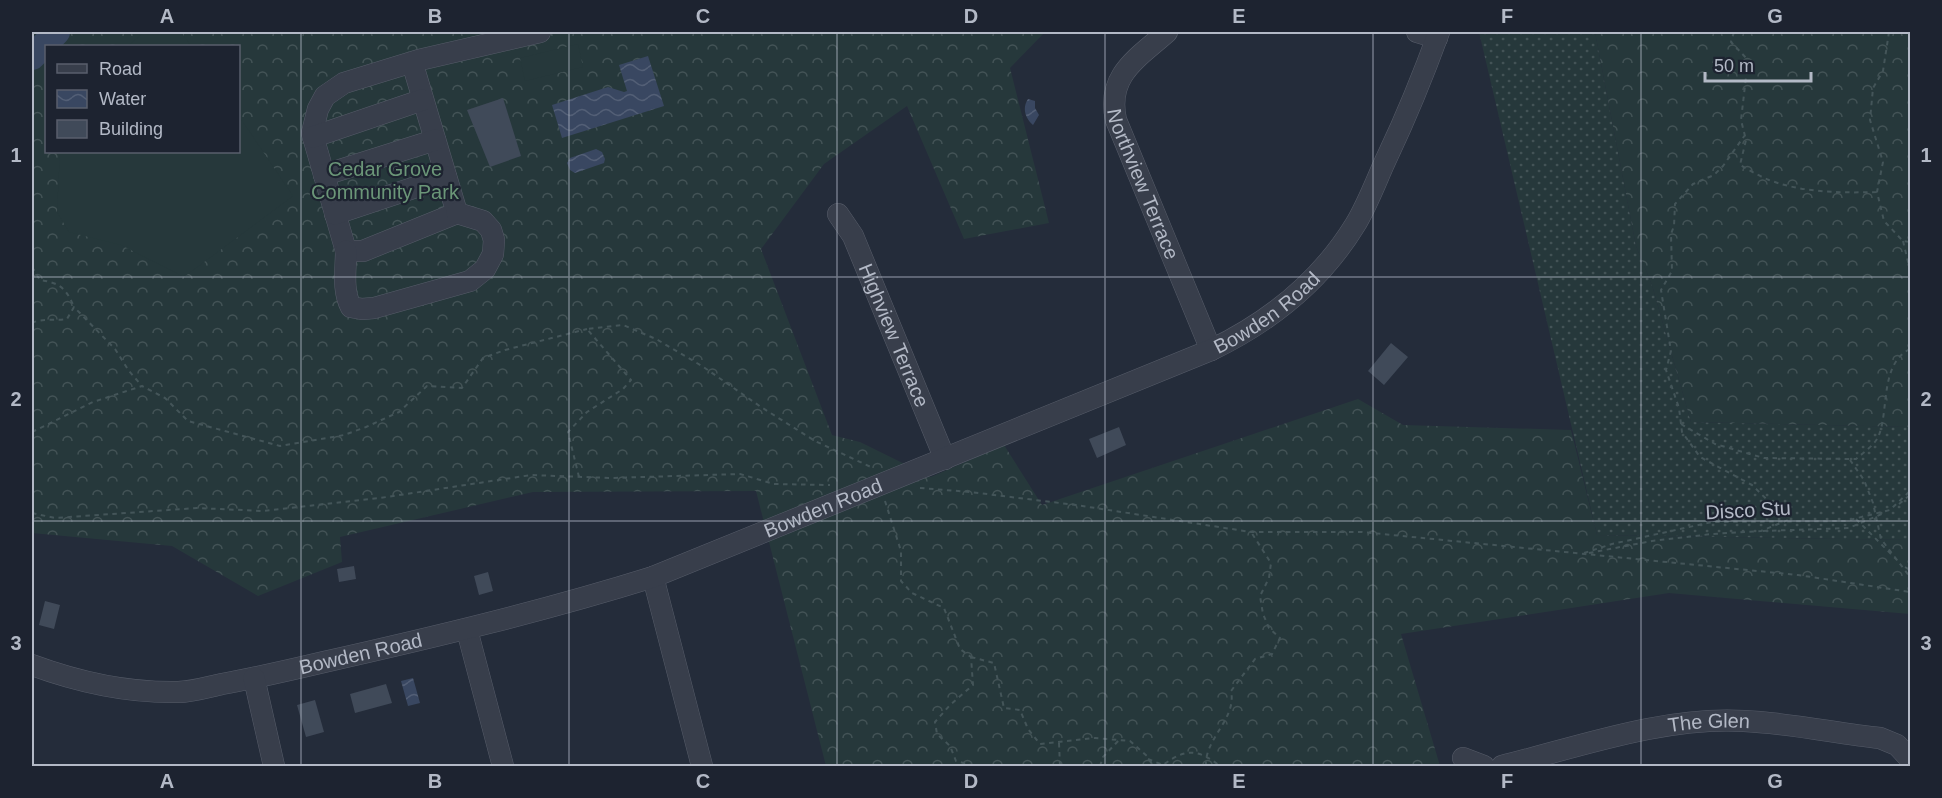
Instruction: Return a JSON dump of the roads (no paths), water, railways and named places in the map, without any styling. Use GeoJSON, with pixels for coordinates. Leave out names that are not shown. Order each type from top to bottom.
{"type":"FeatureCollection","features":[{"type":"Feature","properties":{"kind":"street"},"geometry":{"type":"LineString","coordinates":[[346,251],[363,251],[457,213],[483,221],[491,230],[494,240],[493,254],[485,269],[470,281],[374,308],[351,307],[345,290],[346,251],[312,133],[318,109],[325,96],[344,83],[416,61],[540,32]]}},
{"type":"Feature","properties":{"kind":"street","name":"Northview Terrace"},"geometry":{"type":"LineString","coordinates":[[1167,32],[1122,73],[1115,91],[1114,111],[1119,129],[1210,350]]}},
{"type":"Feature","properties":{"kind":"street","name":"Bowden Road"},"geometry":{"type":"LineString","coordinates":[[32,665],[55,674],[101,685],[154,692],[181,692],[467,630],[567,604],[653,577],[1210,350],[1251,329],[1286,304],[1316,276],[1345,240],[1356,223],[1404,120],[1431,34]]}},
{"type":"Feature","properties":{"kind":"street"},"geometry":{"type":"LineString","coordinates":[[416,61],[422,100],[457,213]]}},
{"type":"Feature","properties":{"kind":"street"},"geometry":{"type":"LineString","coordinates":[[313,136],[422,100]]}},
{"type":"Feature","properties":{"kind":"street"},"geometry":{"type":"LineString","coordinates":[[324,175],[435,140]]}},
{"type":"Feature","properties":{"kind":"street"},"geometry":{"type":"LineString","coordinates":[[335,213],[446,177]]}},
{"type":"Feature","properties":{"kind":"street","name":"Highview Terrace"},"geometry":{"type":"LineString","coordinates":[[838,214],[853,236],[945,459]]}},
{"type":"Feature","properties":{"kind":"street"},"geometry":{"type":"LineString","coordinates":[[653,577],[702,766]]}},
{"type":"Feature","properties":{"kind":"street"},"geometry":{"type":"LineString","coordinates":[[467,630],[503,766]]}},
{"type":"Feature","properties":{"kind":"street"},"geometry":{"type":"LineString","coordinates":[[254,678],[274,766]]}},
{"type":"Feature","properties":{"kind":"street","name":"The Glen"},"geometry":{"type":"LineString","coordinates":[[1502,766],[1670,725],[1719,721],[1744,721],[1880,738],[1897,745],[1911,759]]}},
{"type":"Feature","properties":{"kind":"street"},"geometry":{"type":"LineString","coordinates":[[1463,758],[1484,766]]}},
{"type":"Feature","properties":{"kind":"water"},"geometry":{"type":"Polygon","coordinates":[[[648,56],[664,106],[562,138],[552,105],[608,87],[627,91],[619,65],[648,56]]]}},
{"type":"Feature","properties":{"kind":"water"},"geometry":{"type":"Polygon","coordinates":[[[1028,99],[1035,101],[1035,108],[1039,115],[1033,125],[1025,113],[1028,99]]]}},
{"type":"Feature","properties":{"kind":"water"},"geometry":{"type":"Polygon","coordinates":[[[596,149],[602,152],[604,163],[575,173],[570,170],[567,163],[570,158],[596,149]]]}},
{"type":"Feature","properties":{"kind":"water"},"geometry":{"type":"Polygon","coordinates":[[[413,678],[420,703],[408,706],[401,681],[413,678]]]}},
{"type":"Feature","properties":{"kind":"waterway"},"geometry":{"type":"LineString","coordinates":[[32,57],[57,32]]}},
{"type":"Feature","properties":{"kind":"park label","name":"Cedar Grove Community Park"},"geometry":{"type":"Point","coordinates":[385,180]}}]}
